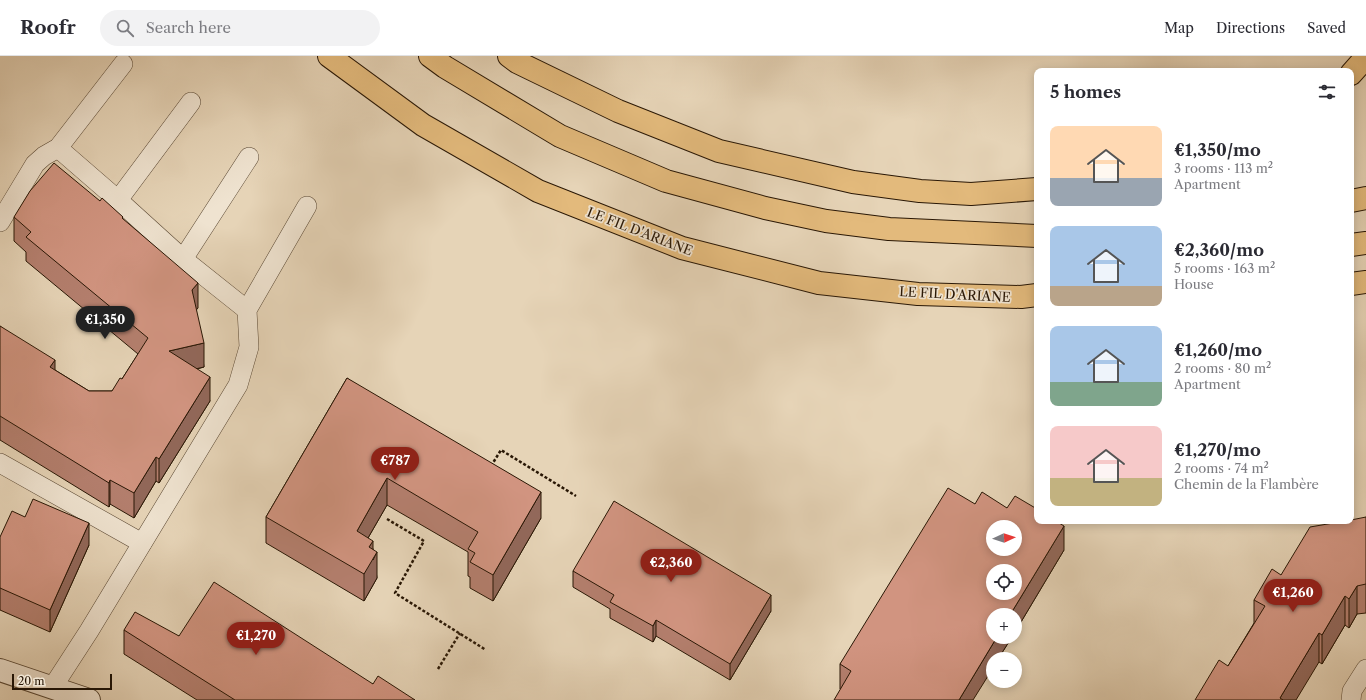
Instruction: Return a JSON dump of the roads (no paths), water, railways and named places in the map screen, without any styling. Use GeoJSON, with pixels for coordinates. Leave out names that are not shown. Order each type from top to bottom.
{"type":"FeatureCollection","features":[{"type":"Feature","properties":{"kind":"highway","name":"LE FIL D'ARIANE"},"geometry":{"type":"LineString","coordinates":[[329,56],[423,125],[538,191],[682,248],[819,283],[918,294],[1032,298]]}},
{"type":"Feature","properties":{"kind":"highway"},"geometry":{"type":"LineString","coordinates":[[430,56],[445,67],[560,136],[666,181],[765,208],[826,221],[889,229],[1034,236]]}},
{"type":"Feature","properties":{"kind":"highway"},"geometry":{"type":"LineString","coordinates":[[509,56],[618,111],[719,151],[852,182],[920,191],[971,194],[1034,189]]}},
{"type":"Feature","properties":{"kind":"highway"},"geometry":{"type":"LineString","coordinates":[[1354,71],[1366,57]]}},
{"type":"Feature","properties":{"kind":"highway"},"geometry":{"type":"LineString","coordinates":[[1354,200],[1366,198]]}},
{"type":"Feature","properties":{"kind":"highway"},"geometry":{"type":"LineString","coordinates":[[1354,244],[1366,242]]}},
{"type":"Feature","properties":{"kind":"highway"},"geometry":{"type":"LineString","coordinates":[[1354,284],[1366,282]]}},
{"type":"Feature","properties":{"kind":"street"},"geometry":{"type":"LineString","coordinates":[[0,670],[89,700]]}},
{"type":"Feature","properties":{"kind":"lane"},"geometry":{"type":"LineString","coordinates":[[0,222],[35,164],[44,156],[58,148],[123,64]]}},
{"type":"Feature","properties":{"kind":"lane"},"geometry":{"type":"LineString","coordinates":[[118,200],[191,102]]}},
{"type":"Feature","properties":{"kind":"lane"},"geometry":{"type":"LineString","coordinates":[[58,148],[184,259],[247,310]]}},
{"type":"Feature","properties":{"kind":"lane"},"geometry":{"type":"LineString","coordinates":[[184,259],[249,157]]}},
{"type":"Feature","properties":{"kind":"lane"},"geometry":{"type":"LineString","coordinates":[[52,688],[89,631],[238,385],[249,347],[247,310],[307,206]]}},
{"type":"Feature","properties":{"kind":"lane"},"geometry":{"type":"LineString","coordinates":[[0,463],[142,543]]}},
{"type":"Feature","properties":{"kind":"lane"},"geometry":{"type":"LineString","coordinates":[[1351,700],[1352,691],[1366,669]]}}]}
